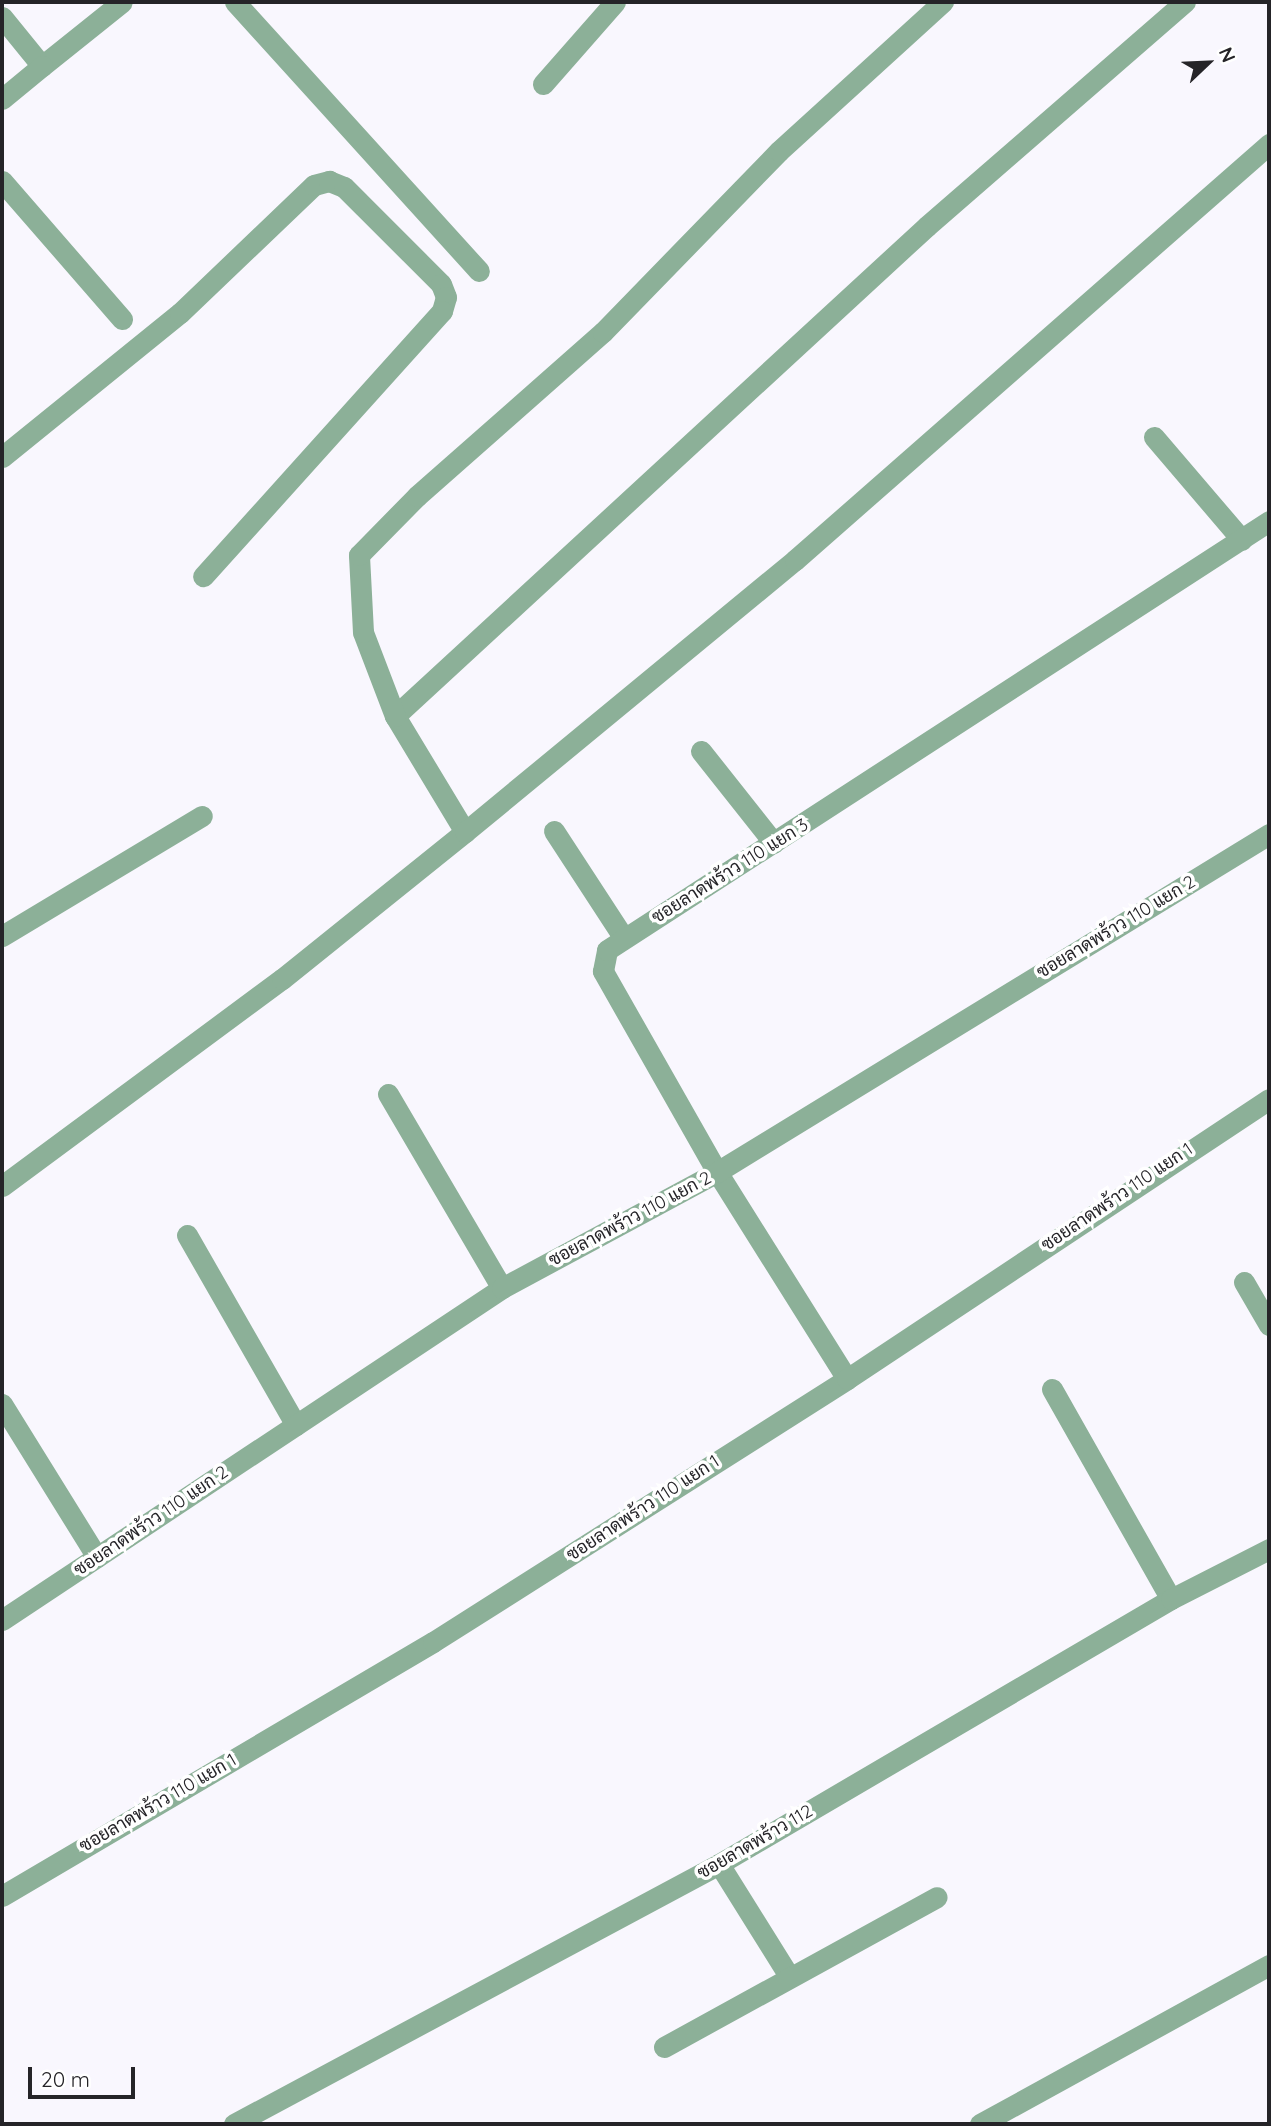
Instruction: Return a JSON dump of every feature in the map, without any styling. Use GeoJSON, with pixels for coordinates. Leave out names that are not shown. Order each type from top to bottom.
{"type":"FeatureCollection","features":[{"type":"Feature","properties":{"kind":"street"},"geometry":{"type":"LineString","coordinates":[[2,99],[122,2]]}},
{"type":"Feature","properties":{"kind":"street"},"geometry":{"type":"LineString","coordinates":[[235,2],[479,271]]}},
{"type":"Feature","properties":{"kind":"street"},"geometry":{"type":"LineString","coordinates":[[543,84],[615,2]]}},
{"type":"Feature","properties":{"kind":"street"},"geometry":{"type":"LineString","coordinates":[[465,832],[395,716],[363,632],[359,555],[417,496],[603,332],[779,151],[943,2]]}},
{"type":"Feature","properties":{"kind":"street"},"geometry":{"type":"LineString","coordinates":[[395,716],[927,226],[1185,2]]}},
{"type":"Feature","properties":{"kind":"street"},"geometry":{"type":"LineString","coordinates":[[2,17],[42,66]]}},
{"type":"Feature","properties":{"kind":"street"},"geometry":{"type":"LineString","coordinates":[[2,1186],[282,979],[465,832],[795,560],[1269,144]]}},
{"type":"Feature","properties":{"kind":"street"},"geometry":{"type":"LineString","coordinates":[[2,180],[122,319]]}},
{"type":"Feature","properties":{"kind":"street"},"geometry":{"type":"LineString","coordinates":[[2,457],[180,313],[314,185],[329,181],[344,187],[441,284],[446,297],[442,311],[203,576]]}},
{"type":"Feature","properties":{"kind":"street"},"geometry":{"type":"LineString","coordinates":[[1154,436],[1242,540]]}},
{"type":"Feature","properties":{"kind":"street","name":"ซอยลาดพร้าว 110 แยก 3"},"geometry":{"type":"LineString","coordinates":[[846,1378],[717,1172],[603,971],[607,950],[623,937],[774,843],[1269,521]]}},
{"type":"Feature","properties":{"kind":"street"},"geometry":{"type":"LineString","coordinates":[[701,751],[774,843]]}},
{"type":"Feature","properties":{"kind":"street"},"geometry":{"type":"LineString","coordinates":[[2,936],[202,816]]}},
{"type":"Feature","properties":{"kind":"street"},"geometry":{"type":"LineString","coordinates":[[554,831],[623,937]]}},
{"type":"Feature","properties":{"kind":"street","name":"ซอยลาดพร้าว 110 แยก 2"},"geometry":{"type":"LineString","coordinates":[[2,1620],[502,1288],[717,1172],[1269,834]]}},
{"type":"Feature","properties":{"kind":"street"},"geometry":{"type":"LineString","coordinates":[[388,1094],[502,1288]]}},
{"type":"Feature","properties":{"kind":"street","name":"ซอยลาดพร้าว 110 แยก 1"},"geometry":{"type":"LineString","coordinates":[[4,1888],[433,1642],[846,1378],[1269,1099]]}},
{"type":"Feature","properties":{"kind":"street"},"geometry":{"type":"LineString","coordinates":[[187,1235],[296,1425]]}},
{"type":"Feature","properties":{"kind":"street"},"geometry":{"type":"LineString","coordinates":[[1244,1282],[1269,1325]]}},
{"type":"Feature","properties":{"kind":"street"},"geometry":{"type":"LineString","coordinates":[[1052,1389],[1171,1599]]}},
{"type":"Feature","properties":{"kind":"street"},"geometry":{"type":"LineString","coordinates":[[2,1404],[97,1557]]}},
{"type":"Feature","properties":{"kind":"street","name":"ซอยลาดพร้าว 112"},"geometry":{"type":"LineString","coordinates":[[234,2124],[719,1864],[1171,1599],[1269,1549]]}},
{"type":"Feature","properties":{"kind":"street"},"geometry":{"type":"LineString","coordinates":[[719,1864],[789,1976]]}},
{"type":"Feature","properties":{"kind":"street"},"geometry":{"type":"LineString","coordinates":[[664,2047],[937,1897]]}},
{"type":"Feature","properties":{"kind":"street"},"geometry":{"type":"LineString","coordinates":[[980,2124],[1269,1965]]}}]}
